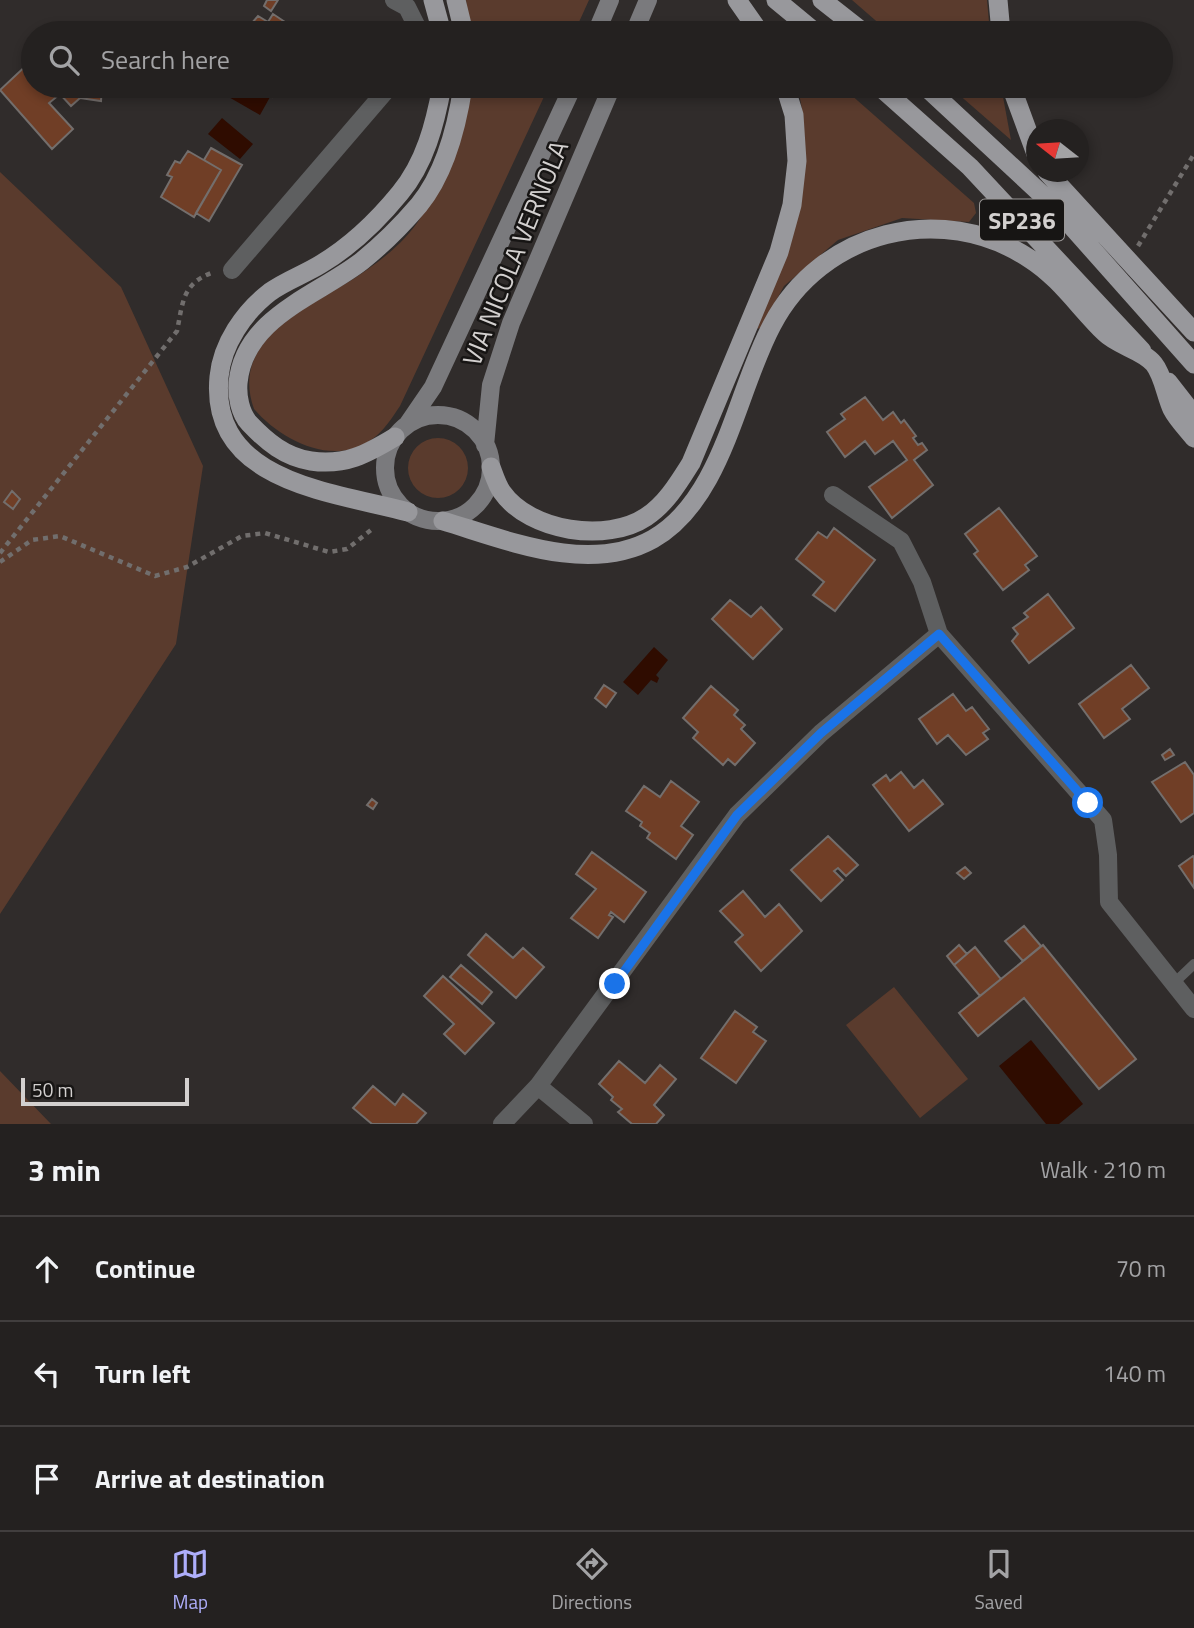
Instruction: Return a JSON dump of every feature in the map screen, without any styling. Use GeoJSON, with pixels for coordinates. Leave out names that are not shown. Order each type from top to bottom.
{"type":"FeatureCollection","features":[{"type":"Feature","properties":{"kind":"highway"},"geometry":{"type":"LineString","coordinates":[[433,0],[439,21]]}},
{"type":"Feature","properties":{"kind":"highway"},"geometry":{"type":"LineString","coordinates":[[456,0],[461,21]]}},
{"type":"Feature","properties":{"kind":"highway"},"geometry":{"type":"LineString","coordinates":[[737,0],[752,21]]}},
{"type":"Feature","properties":{"kind":"highway"},"geometry":{"type":"LineString","coordinates":[[776,0],[801,21]]}},
{"type":"Feature","properties":{"kind":"highway"},"geometry":{"type":"LineString","coordinates":[[822,0],[849,21]]}},
{"type":"Feature","properties":{"kind":"highway"},"geometry":{"type":"LineString","coordinates":[[998,0],[1000,21]]}},
{"type":"Feature","properties":{"kind":"highway"},"geometry":{"type":"LineString","coordinates":[[408,512],[293,484],[263,467],[240,448],[222,421],[217,394],[220,364],[232,336],[248,314],[271,292],[323,263],[370,227],[402,191],[425,152],[439,98]]}},
{"type":"Feature","properties":{"kind":"highway"},"geometry":{"type":"LineString","coordinates":[[401,431],[362,457],[330,464],[297,459],[267,442],[245,418],[237,394],[240,368],[256,337],[278,314],[361,261],[393,234],[421,202],[445,158],[460,98]]}},
{"type":"Feature","properties":{"kind":"highway"},"geometry":{"type":"LineString","coordinates":[[491,467],[502,492],[517,506],[545,521],[594,532],[621,528],[646,517],[671,494],[691,463],[779,251],[792,205],[797,161],[794,115],[789,98]]}},
{"type":"Feature","properties":{"kind":"highway","name":"SP236"},"geometry":{"type":"LineString","coordinates":[[892,98],[979,177],[1094,296],[1154,364],[1194,415]]}},
{"type":"Feature","properties":{"kind":"highway","name":"SP236"},"geometry":{"type":"LineString","coordinates":[[938,98],[1051,204],[1194,364]]}},
{"type":"Feature","properties":{"kind":"highway"},"geometry":{"type":"LineString","coordinates":[[1016,98],[1026,125]]}},
{"type":"Feature","properties":{"kind":"highway"},"geometry":{"type":"LineString","coordinates":[[1056,182],[1194,332]]}},
{"type":"Feature","properties":{"kind":"highway"},"geometry":{"type":"LineString","coordinates":[[443,521],[524,545],[591,555],[624,550],[652,539],[676,522],[706,482],[772,325],[797,287],[835,254],[885,234],[925,228],[962,231],[1001,242],[1048,273],[1108,336],[1154,364],[1173,412],[1194,438]]}},
{"type":"Feature","properties":{"kind":"main road"},"geometry":{"type":"LineString","coordinates":[[601,21],[610,0]]}},
{"type":"Feature","properties":{"kind":"main road"},"geometry":{"type":"LineString","coordinates":[[639,21],[648,0]]}},
{"type":"Feature","properties":{"kind":"main road","name":"VIA NICOLA VERNOLA"},"geometry":{"type":"LineString","coordinates":[[401,431],[433,387],[567,98]]}},
{"type":"Feature","properties":{"kind":"main road","name":"VIA NICOLA VERNOLA"},"geometry":{"type":"LineString","coordinates":[[485,445],[491,385],[511,323],[607,98]]}},
{"type":"Feature","properties":{"kind":"main road"},"geometry":{"type":"LineString","coordinates":[[442,415],[467,425],[485,445],[491,467],[482,497],[472,509],[443,521],[425,520],[408,512],[396,501],[388,486],[385,469],[388,452],[401,431],[424,417],[442,415]]}},
{"type":"Feature","properties":{"kind":"street"},"geometry":{"type":"LineString","coordinates":[[394,0],[407,7],[414,21]]}},
{"type":"Feature","properties":{"kind":"street"},"geometry":{"type":"LineString","coordinates":[[232,270],[380,98]]}},
{"type":"Feature","properties":{"kind":"street"},"geometry":{"type":"LineString","coordinates":[[834,495],[901,541],[922,582],[939,634],[1103,820],[1108,855],[1109,902],[1172,985],[1194,1009]]}},
{"type":"Feature","properties":{"kind":"street"},"geometry":{"type":"LineString","coordinates":[[502,1124],[538,1086],[737,815],[821,733],[939,634]]}},
{"type":"Feature","properties":{"kind":"street"},"geometry":{"type":"LineString","coordinates":[[538,1086],[584,1124]]}},
{"type":"Feature","properties":{"kind":"lane"},"geometry":{"type":"LineString","coordinates":[[1172,985],[1194,964]]}},
{"type":"Feature","properties":{"kind":"path"},"geometry":{"type":"LineString","coordinates":[[1129,259],[1194,154]]}},
{"type":"Feature","properties":{"kind":"path"},"geometry":{"type":"LineString","coordinates":[[0,553],[177,331],[183,296],[200,277],[232,270]]}},
{"type":"Feature","properties":{"kind":"path"},"geometry":{"type":"LineString","coordinates":[[0,562],[32,540],[60,536],[155,576],[187,567],[242,536],[265,533],[329,552],[347,549],[370,530]]}},
{"type":"Feature","properties":{"kind":"shaded area"},"geometry":{"type":"Polygon","coordinates":[[[466,0],[589,0],[579,21],[469,21],[466,0]]]}},
{"type":"Feature","properties":{"kind":"shaded area"},"geometry":{"type":"Polygon","coordinates":[[[852,0],[987,0],[989,21],[876,21],[852,0]]]}},
{"type":"Feature","properties":{"kind":"shaded area"},"geometry":{"type":"Polygon","coordinates":[[[230,98],[269,98],[260,115],[230,98]]]}},
{"type":"Feature","properties":{"kind":"shaded area"},"geometry":{"type":"Polygon","coordinates":[[[466,98],[543,98],[400,406],[387,424],[371,440],[356,448],[340,451],[308,446],[278,431],[254,409],[249,383],[254,360],[266,341],[283,324],[375,264],[397,246],[426,207],[466,98]]]}},
{"type":"Feature","properties":{"kind":"shaded area"},"geometry":{"type":"Polygon","coordinates":[[[800,98],[855,98],[974,203],[976,213],[969,222],[902,218],[838,240],[784,286],[761,328],[755,329],[784,258],[798,210],[804,159],[800,98]]]}},
{"type":"Feature","properties":{"kind":"shaded area"},"geometry":{"type":"Polygon","coordinates":[[[963,98],[1003,98],[1011,140],[963,98]]]}},
{"type":"Feature","properties":{"kind":"shaded area"},"geometry":{"type":"Polygon","coordinates":[[[222,118],[253,144],[240,159],[208,134],[222,118]]]}},
{"type":"Feature","properties":{"kind":"shaded area"},"geometry":{"type":"Polygon","coordinates":[[[0,172],[121,287],[203,466],[176,644],[0,914],[0,172]]]}},
{"type":"Feature","properties":{"kind":"shaded area"},"geometry":{"type":"Polygon","coordinates":[[[432,438],[444,438],[460,446],[466,456],[466,480],[460,490],[444,498],[432,498],[416,490],[408,474],[408,462],[416,446],[432,438]]]}},
{"type":"Feature","properties":{"kind":"shaded area"},"geometry":{"type":"Polygon","coordinates":[[[654,647],[668,660],[656,675],[659,678],[657,683],[651,680],[638,695],[623,682],[654,647]]]}},
{"type":"Feature","properties":{"kind":"shaded area"},"geometry":{"type":"Polygon","coordinates":[[[894,987],[968,1079],[920,1118],[846,1025],[894,987]]]}},
{"type":"Feature","properties":{"kind":"shaded area"},"geometry":{"type":"Polygon","coordinates":[[[1031,1040],[1083,1104],[1059,1124],[1046,1124],[999,1066],[1031,1040]]]}},
{"type":"Feature","properties":{"kind":"shaded area"},"geometry":{"type":"Polygon","coordinates":[[[0,1071],[51,1124],[0,1124],[0,1071]]]}},
{"type":"Feature","properties":{"kind":"building"},"geometry":{"type":"Polygon","coordinates":[[[267,0],[278,0],[271,11],[264,6],[267,0]]]}},
{"type":"Feature","properties":{"kind":"building"},"geometry":{"type":"Polygon","coordinates":[[[273,14],[284,21],[269,21],[273,14]]]}},
{"type":"Feature","properties":{"kind":"building"},"geometry":{"type":"Polygon","coordinates":[[[258,16],[266,21],[254,21],[258,16]]]}},
{"type":"Feature","properties":{"kind":"building"},"geometry":{"type":"Polygon","coordinates":[[[21,70],[21,98],[55,98],[49,103],[73,129],[52,149],[0,90],[21,70]]]}},
{"type":"Feature","properties":{"kind":"building"},"geometry":{"type":"Polygon","coordinates":[[[64,98],[80,98],[71,106],[64,98]]]}},
{"type":"Feature","properties":{"kind":"building"},"geometry":{"type":"Polygon","coordinates":[[[80,98],[101,98],[101,101],[80,98]]]}},
{"type":"Feature","properties":{"kind":"building"},"geometry":{"type":"Polygon","coordinates":[[[211,148],[242,165],[209,221],[196,213],[221,170],[204,160],[211,148]]]}},
{"type":"Feature","properties":{"kind":"building"},"geometry":{"type":"Polygon","coordinates":[[[188,151],[221,170],[194,217],[161,197],[172,177],[167,175],[175,161],[180,163],[188,151]]]}},
{"type":"Feature","properties":{"kind":"building"},"geometry":{"type":"Polygon","coordinates":[[[865,397],[883,420],[893,412],[901,423],[904,420],[916,436],[913,438],[918,445],[922,443],[927,450],[914,460],[933,485],[892,518],[869,487],[907,460],[893,441],[875,454],[865,441],[845,457],[827,432],[845,419],[841,414],[865,397]]]}},
{"type":"Feature","properties":{"kind":"building"},"geometry":{"type":"Polygon","coordinates":[[[12,491],[20,499],[13,509],[4,502],[12,491]]]}},
{"type":"Feature","properties":{"kind":"building"},"geometry":{"type":"Polygon","coordinates":[[[999,508],[1037,556],[1025,565],[1029,570],[1003,590],[974,554],[978,551],[965,534],[999,508]]]}},
{"type":"Feature","properties":{"kind":"building"},"geometry":{"type":"Polygon","coordinates":[[[834,528],[875,560],[835,611],[813,595],[824,582],[796,559],[818,532],[827,538],[834,528]]]}},
{"type":"Feature","properties":{"kind":"building"},"geometry":{"type":"Polygon","coordinates":[[[1048,594],[1074,628],[1029,663],[1012,641],[1018,634],[1013,628],[1028,617],[1024,613],[1048,594]]]}},
{"type":"Feature","properties":{"kind":"building"},"geometry":{"type":"Polygon","coordinates":[[[730,600],[751,617],[761,607],[782,629],[753,659],[712,619],[730,600]]]}},
{"type":"Feature","properties":{"kind":"building"},"geometry":{"type":"Polygon","coordinates":[[[1131,665],[1149,688],[1122,709],[1130,719],[1104,738],[1079,704],[1131,665]]]}},
{"type":"Feature","properties":{"kind":"building"},"geometry":{"type":"Polygon","coordinates":[[[604,685],[616,693],[606,707],[595,698],[604,685]]]}},
{"type":"Feature","properties":{"kind":"building"},"geometry":{"type":"Polygon","coordinates":[[[711,686],[738,710],[734,715],[745,725],[741,729],[755,743],[735,765],[728,759],[723,765],[693,738],[698,732],[683,718],[711,686]]]}},
{"type":"Feature","properties":{"kind":"building"},"geometry":{"type":"Polygon","coordinates":[[[953,694],[966,711],[972,707],[989,729],[983,733],[988,739],[966,755],[948,735],[937,744],[919,719],[953,694]]]}},
{"type":"Feature","properties":{"kind":"building"},"geometry":{"type":"Polygon","coordinates":[[[1170,749],[1174,755],[1165,760],[1162,755],[1170,749]]]}},
{"type":"Feature","properties":{"kind":"building"},"geometry":{"type":"Polygon","coordinates":[[[1185,762],[1194,775],[1194,813],[1181,822],[1152,782],[1185,762]]]}},
{"type":"Feature","properties":{"kind":"building"},"geometry":{"type":"Polygon","coordinates":[[[901,772],[914,788],[923,780],[943,804],[909,831],[873,785],[886,775],[890,781],[901,772]]]}},
{"type":"Feature","properties":{"kind":"building"},"geometry":{"type":"Polygon","coordinates":[[[671,781],[699,802],[681,826],[693,835],[676,859],[647,838],[650,833],[640,826],[642,822],[626,811],[644,786],[660,797],[671,781]]]}},
{"type":"Feature","properties":{"kind":"building"},"geometry":{"type":"Polygon","coordinates":[[[372,799],[377,803],[373,809],[367,805],[372,799]]]}},
{"type":"Feature","properties":{"kind":"building"},"geometry":{"type":"Polygon","coordinates":[[[828,836],[858,865],[846,876],[838,868],[834,871],[843,880],[821,901],[791,870],[828,836]]]}},
{"type":"Feature","properties":{"kind":"building"},"geometry":{"type":"Polygon","coordinates":[[[592,852],[646,892],[624,922],[611,912],[609,915],[613,917],[598,938],[571,918],[596,889],[576,874],[592,852]]]}},
{"type":"Feature","properties":{"kind":"building"},"geometry":{"type":"Polygon","coordinates":[[[1194,857],[1194,888],[1179,866],[1194,857]]]}},
{"type":"Feature","properties":{"kind":"building"},"geometry":{"type":"Polygon","coordinates":[[[965,867],[971,873],[964,879],[957,873],[965,867]]]}},
{"type":"Feature","properties":{"kind":"building"},"geometry":{"type":"Polygon","coordinates":[[[743,891],[765,917],[779,904],[802,931],[761,971],[735,942],[743,935],[720,911],[743,891]]]}},
{"type":"Feature","properties":{"kind":"building"},"geometry":{"type":"Polygon","coordinates":[[[1024,926],[1041,946],[1023,961],[1005,941],[1024,926]]]}},
{"type":"Feature","properties":{"kind":"building"},"geometry":{"type":"Polygon","coordinates":[[[486,934],[513,958],[523,948],[544,967],[516,998],[468,955],[486,934]]]}},
{"type":"Feature","properties":{"kind":"building"},"geometry":{"type":"Polygon","coordinates":[[[959,945],[967,954],[954,965],[947,956],[959,945]]]}},
{"type":"Feature","properties":{"kind":"building"},"geometry":{"type":"Polygon","coordinates":[[[1043,945],[1136,1059],[1099,1089],[1024,998],[978,1036],[959,1013],[1043,945]]]}},
{"type":"Feature","properties":{"kind":"building"},"geometry":{"type":"Polygon","coordinates":[[[975,947],[1001,979],[980,996],[954,965],[975,947]]]}},
{"type":"Feature","properties":{"kind":"building"},"geometry":{"type":"Polygon","coordinates":[[[461,965],[492,992],[482,1004],[450,977],[461,965]]]}},
{"type":"Feature","properties":{"kind":"building"},"geometry":{"type":"Polygon","coordinates":[[[443,976],[494,1023],[465,1054],[444,1034],[454,1024],[424,996],[443,976]]]}},
{"type":"Feature","properties":{"kind":"building"},"geometry":{"type":"Polygon","coordinates":[[[735,1011],[757,1027],[753,1032],[766,1041],[736,1083],[701,1058],[735,1011]]]}},
{"type":"Feature","properties":{"kind":"building"},"geometry":{"type":"Polygon","coordinates":[[[619,1061],[645,1083],[660,1065],[676,1079],[654,1105],[664,1115],[656,1124],[632,1124],[618,1112],[622,1109],[599,1084],[619,1061]]]}},
{"type":"Feature","properties":{"kind":"building"},"geometry":{"type":"Polygon","coordinates":[[[373,1086],[395,1105],[403,1094],[426,1113],[416,1124],[372,1124],[353,1108],[373,1086]]]}},
{"type":"Feature","properties":{"kind":"route"},"geometry":{"type":"LineString","coordinates":[[615,984],[737,815],[821,733],[939,634],[1088,803]]}}]}
